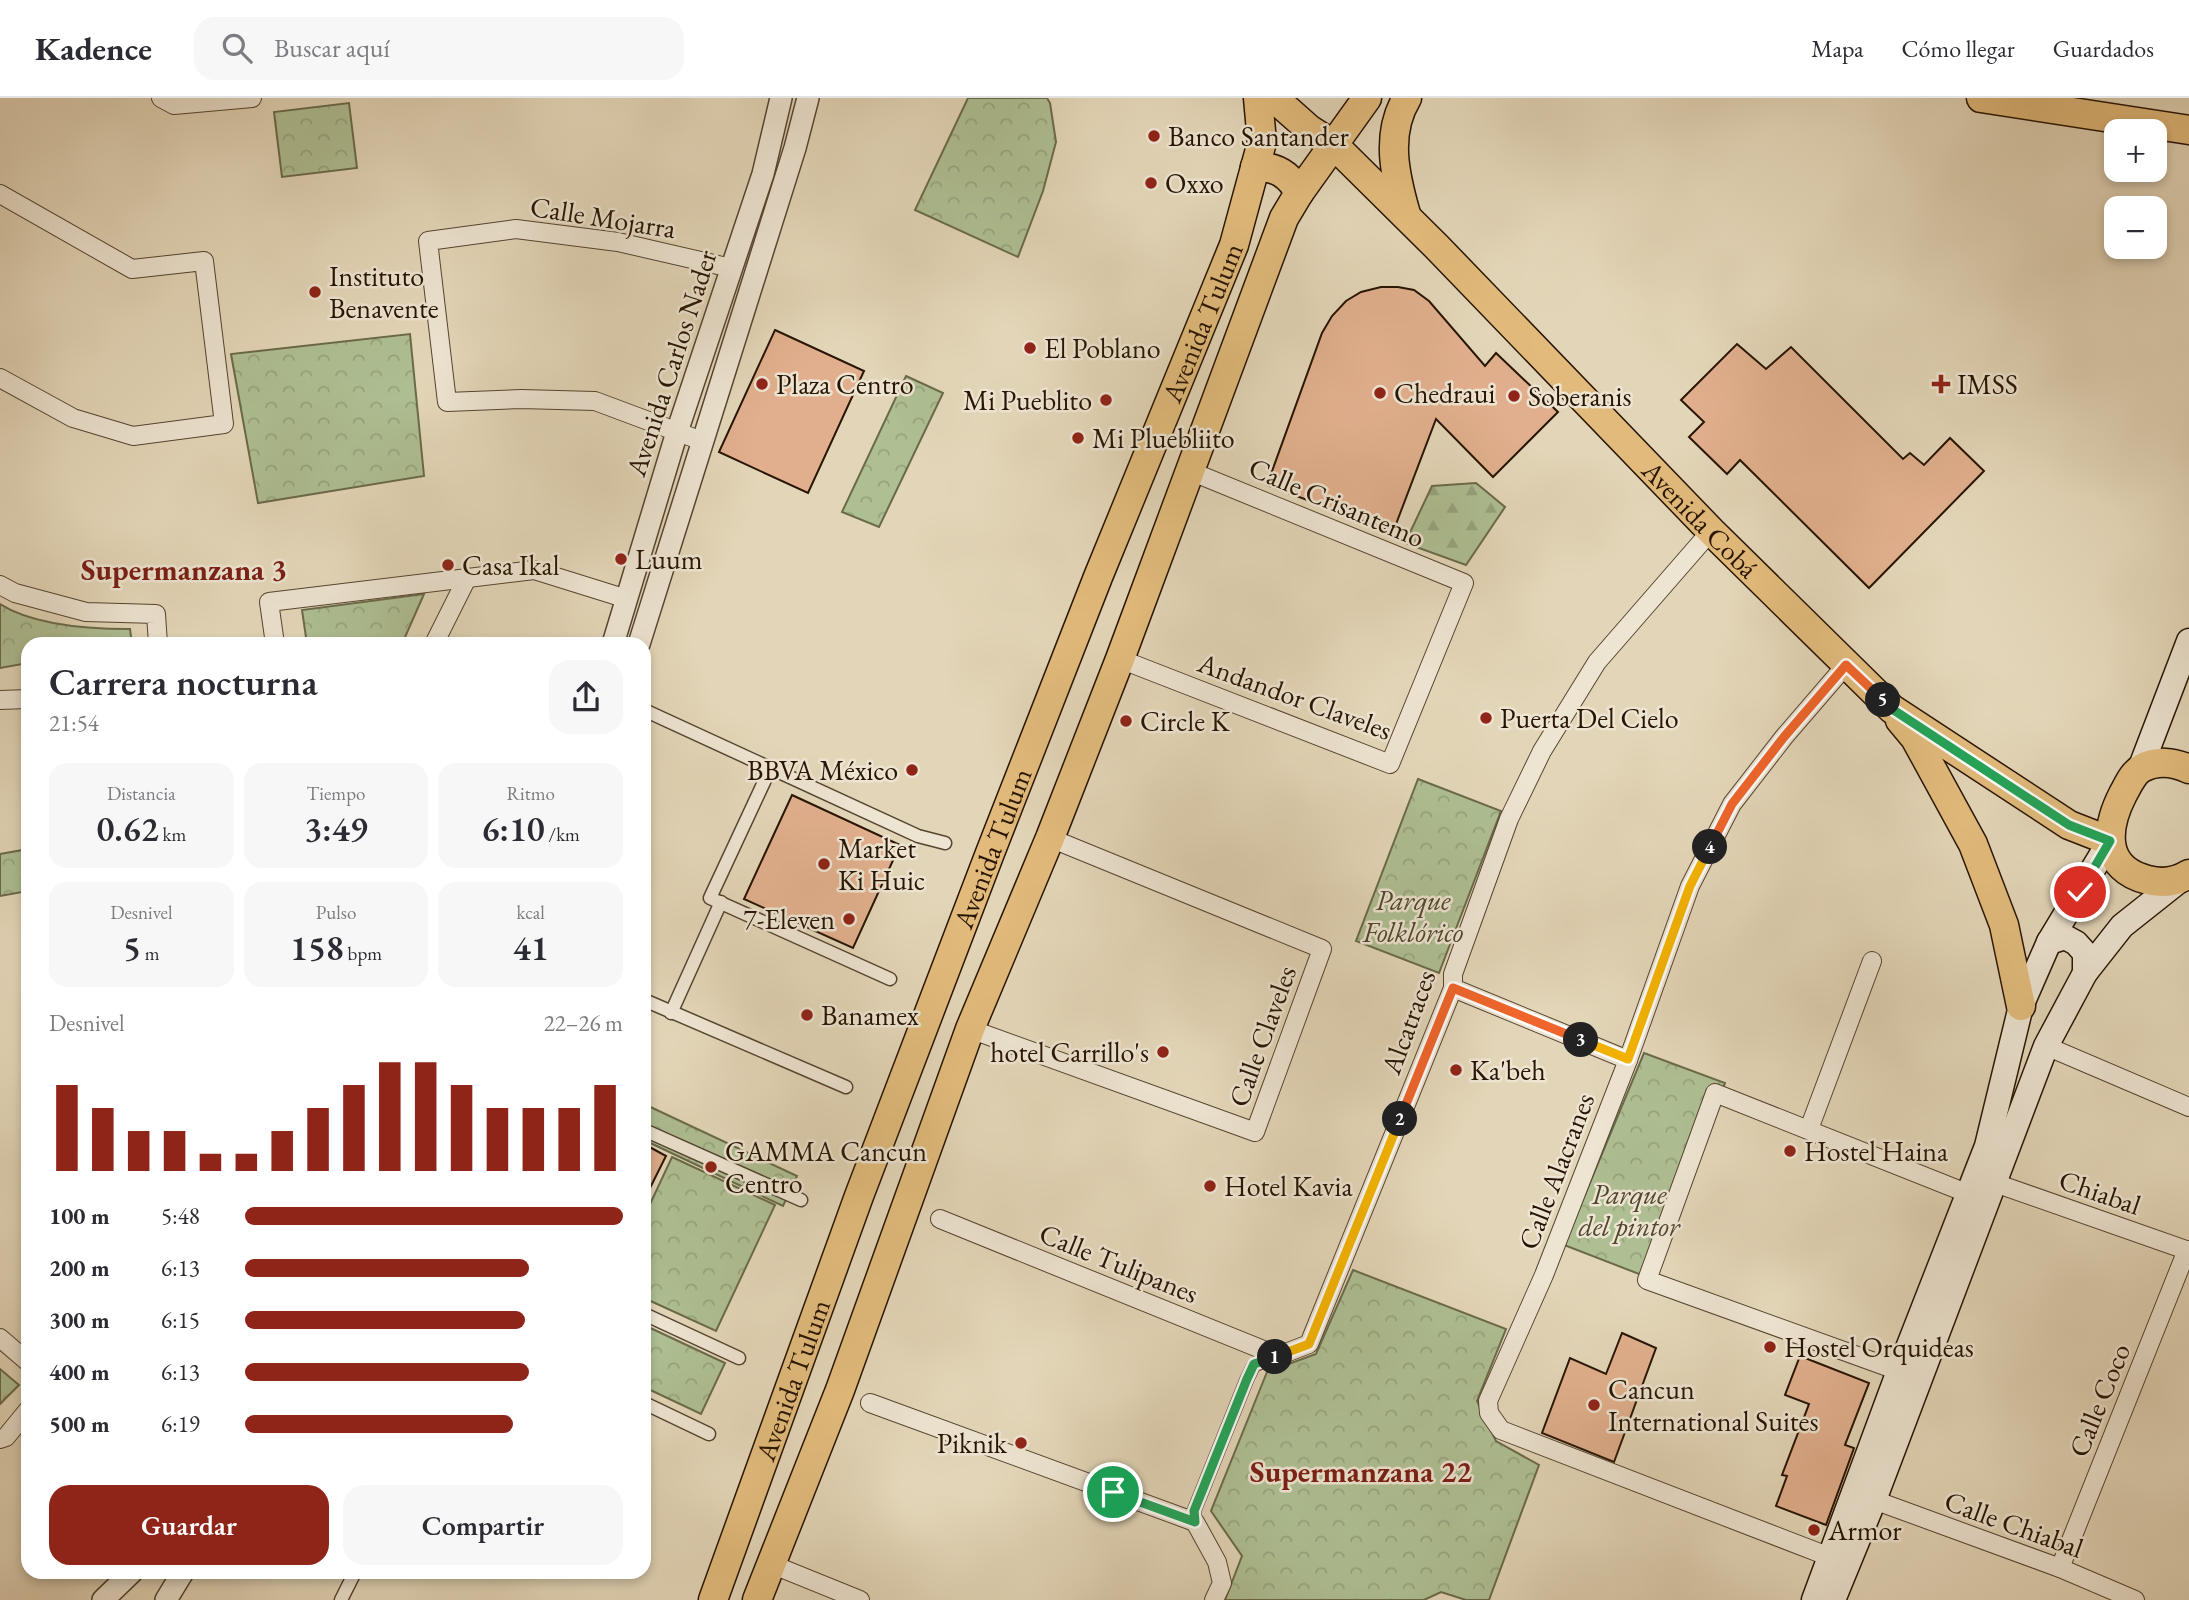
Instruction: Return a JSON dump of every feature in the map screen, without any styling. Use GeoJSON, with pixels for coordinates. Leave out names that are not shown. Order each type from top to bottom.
{"type":"FeatureCollection","features":[{"type":"Feature","properties":{"kind":"main road","name":"Avenida Tulum"},"geometry":{"type":"LineString","coordinates":[[713,1600],[859,1196],[990,853],[1098,577],[1234,245],[1262,142],[1258,98]]}},
{"type":"Feature","properties":{"kind":"main road","name":"Avenida Cobá"},"geometry":{"type":"LineString","coordinates":[[1275,98],[1309,129],[1334,145],[1711,531],[1892,709],[2069,825],[2110,841]]}},
{"type":"Feature","properties":{"kind":"main road","name":"Avenida Tulum"},"geometry":{"type":"LineString","coordinates":[[757,1600],[840,1390],[970,1029],[1050,838],[1120,659],[1284,218],[1367,98]]}},
{"type":"Feature","properties":{"kind":"main road"},"geometry":{"type":"LineString","coordinates":[[1407,98],[1402,106],[1393,142],[1396,178],[1407,218]]}},
{"type":"Feature","properties":{"kind":"main road"},"geometry":{"type":"LineString","coordinates":[[1981,98],[2107,108],[2189,130]]}},
{"type":"Feature","properties":{"kind":"main road"},"geometry":{"type":"LineString","coordinates":[[1255,167],[1281,172],[1289,177],[1299,193]]}},
{"type":"Feature","properties":{"kind":"main road"},"geometry":{"type":"LineString","coordinates":[[2184,877],[2159,883],[2141,879],[2122,869],[2113,855],[2110,841],[2113,820],[2121,799],[2140,769],[2189,641]]}},
{"type":"Feature","properties":{"kind":"main road"},"geometry":{"type":"LineString","coordinates":[[1892,709],[1914,738],[1973,844],[2004,925],[2021,1006]]}},
{"type":"Feature","properties":{"kind":"main road"},"geometry":{"type":"LineString","coordinates":[[2140,769],[2151,764],[2168,762],[2189,769]]}},
{"type":"Feature","properties":{"kind":"main road"},"geometry":{"type":"LineString","coordinates":[[1814,1600],[1899,1371],[1987,1146],[2021,1006],[2049,943],[2110,841]]}},
{"type":"Feature","properties":{"kind":"main road"},"geometry":{"type":"LineString","coordinates":[[1833,1600],[1874,1500],[2046,1045],[2085,973],[2122,926],[2184,877]]}},
{"type":"Feature","properties":{"kind":"main road"},"geometry":{"type":"LineString","coordinates":[[2049,943],[2065,937],[2076,943],[2085,953],[2085,973]]}},
{"type":"Feature","properties":{"kind":"street"},"geometry":{"type":"LineString","coordinates":[[161,98],[174,105],[252,98]]}},
{"type":"Feature","properties":{"kind":"street","name":"Avenida Carlos Nader"},"geometry":{"type":"LineString","coordinates":[[615,637],[677,432],[762,174],[781,98]]}},
{"type":"Feature","properties":{"kind":"street","name":"Avenida Carlos Nader"},"geometry":{"type":"LineString","coordinates":[[641,637],[795,148],[807,98]]}},
{"type":"Feature","properties":{"kind":"street"},"geometry":{"type":"LineString","coordinates":[[0,194],[132,269],[204,261],[225,424],[133,436],[73,418],[0,378]]}},
{"type":"Feature","properties":{"kind":"street","name":"Calle Mojarra"},"geometry":{"type":"LineString","coordinates":[[702,441],[595,401],[522,399],[447,402],[428,241],[516,229],[618,242],[731,268]]}},
{"type":"Feature","properties":{"kind":"street","name":"Calle Crisantemo"},"geometry":{"type":"LineString","coordinates":[[1190,471],[1464,583]]}},
{"type":"Feature","properties":{"kind":"street","name":"Alcatraces"},"geometry":{"type":"LineString","coordinates":[[1278,1356],[1309,1344],[1453,988],[1453,974],[1509,819],[1542,751],[1597,662],[1711,531]]}},
{"type":"Feature","properties":{"kind":"street"},"geometry":{"type":"LineString","coordinates":[[274,637],[269,603],[534,570],[627,599]]}},
{"type":"Feature","properties":{"kind":"street"},"geometry":{"type":"LineString","coordinates":[[438,637],[467,578]]}},
{"type":"Feature","properties":{"kind":"street","name":"Andandor Claveles"},"geometry":{"type":"LineString","coordinates":[[1120,659],[1390,764],[1464,583]]}},
{"type":"Feature","properties":{"kind":"street"},"geometry":{"type":"LineString","coordinates":[[0,585],[16,593],[86,612],[156,614],[158,637]]}},
{"type":"Feature","properties":{"kind":"street","name":"Calle Alacranes"},"geometry":{"type":"LineString","coordinates":[[1830,1557],[1501,1430],[1489,1413],[1488,1401],[1544,1275],[1628,1059],[1690,886],[1732,804],[1784,737],[1846,665]]}},
{"type":"Feature","properties":{"kind":"street"},"geometry":{"type":"LineString","coordinates":[[0,700],[21,699]]}},
{"type":"Feature","properties":{"kind":"street"},"geometry":{"type":"LineString","coordinates":[[651,713],[918,836],[945,843]]}},
{"type":"Feature","properties":{"kind":"street"},"geometry":{"type":"LineString","coordinates":[[771,767],[710,898],[890,979]]}},
{"type":"Feature","properties":{"kind":"street","name":"Calle Claveles"},"geometry":{"type":"LineString","coordinates":[[970,1029],[1255,1132],[1322,949],[1050,838]]}},
{"type":"Feature","properties":{"kind":"street"},"geometry":{"type":"LineString","coordinates":[[671,1013],[721,902]]}},
{"type":"Feature","properties":{"kind":"street"},"geometry":{"type":"LineString","coordinates":[[1809,1129],[1872,961]]}},
{"type":"Feature","properties":{"kind":"street"},"geometry":{"type":"LineString","coordinates":[[1453,988],[1628,1059]]}},
{"type":"Feature","properties":{"kind":"street"},"geometry":{"type":"LineString","coordinates":[[651,1003],[846,1087]]}},
{"type":"Feature","properties":{"kind":"street"},"geometry":{"type":"LineString","coordinates":[[2046,1045],[2189,1107]]}},
{"type":"Feature","properties":{"kind":"street"},"geometry":{"type":"LineString","coordinates":[[1899,1371],[1647,1280],[1715,1093],[1969,1194]]}},
{"type":"Feature","properties":{"kind":"street"},"geometry":{"type":"LineString","coordinates":[[651,1133],[801,1200]]}},
{"type":"Feature","properties":{"kind":"street","name":"Chiabal"},"geometry":{"type":"LineString","coordinates":[[1995,1183],[2188,1251]]}},
{"type":"Feature","properties":{"kind":"street","name":"Calle Tulipanes"},"geometry":{"type":"LineString","coordinates":[[940,1219],[1278,1356]]}},
{"type":"Feature","properties":{"kind":"street","name":"Calle Coco"},"geometry":{"type":"LineString","coordinates":[[2060,1568],[2188,1251]]}},
{"type":"Feature","properties":{"kind":"street"},"geometry":{"type":"LineString","coordinates":[[651,1317],[739,1358]]}},
{"type":"Feature","properties":{"kind":"street"},"geometry":{"type":"LineString","coordinates":[[0,1338],[21,1356]]}},
{"type":"Feature","properties":{"kind":"street"},"geometry":{"type":"LineString","coordinates":[[1214,1600],[1222,1583],[1217,1562],[1195,1522],[1194,1511],[1254,1364],[1278,1356]]}},
{"type":"Feature","properties":{"kind":"street"},"geometry":{"type":"LineString","coordinates":[[870,1403],[1195,1522]]}},
{"type":"Feature","properties":{"kind":"street"},"geometry":{"type":"LineString","coordinates":[[651,1407],[709,1434]]}},
{"type":"Feature","properties":{"kind":"street"},"geometry":{"type":"LineString","coordinates":[[0,1439],[6,1437],[21,1419]]}},
{"type":"Feature","properties":{"kind":"street","name":"Calle Chiabal"},"geometry":{"type":"LineString","coordinates":[[1874,1500],[2060,1568],[2135,1600]]}},
{"type":"Feature","properties":{"kind":"street"},"geometry":{"type":"LineString","coordinates":[[771,1564],[860,1600]]}},
{"type":"Feature","properties":{"kind":"street"},"geometry":{"type":"LineString","coordinates":[[103,1600],[125,1579]]}},
{"type":"Feature","properties":{"kind":"street"},"geometry":{"type":"LineString","coordinates":[[166,1600],[179,1579]]}},
{"type":"Feature","properties":{"kind":"street"},"geometry":{"type":"LineString","coordinates":[[341,1600],[352,1579]]}},
{"type":"Feature","properties":{"kind":"green space"},"geometry":{"type":"Polygon","coordinates":[[[968,98],[1047,98],[1050,103],[1056,142],[1043,191],[1018,257],[915,210],[968,98]]]}},
{"type":"Feature","properties":{"kind":"green space"},"geometry":{"type":"Polygon","coordinates":[[[349,103],[357,168],[282,177],[274,112],[349,103]]]}},
{"type":"Feature","properties":{"kind":"green space"},"geometry":{"type":"Polygon","coordinates":[[[410,334],[424,476],[258,503],[231,354],[410,334]]]}},
{"type":"Feature","properties":{"kind":"green space"},"geometry":{"type":"Polygon","coordinates":[[[906,376],[943,393],[879,527],[842,512],[906,376]]]}},
{"type":"Feature","properties":{"kind":"green space"},"geometry":{"type":"Polygon","coordinates":[[[1476,483],[1505,507],[1466,565],[1405,543],[1432,486],[1476,483]]]}},
{"type":"Feature","properties":{"kind":"green space"},"geometry":{"type":"Polygon","coordinates":[[[424,594],[405,637],[306,637],[302,610],[424,594]]]}},
{"type":"Feature","properties":{"kind":"green space"},"geometry":{"type":"Polygon","coordinates":[[[0,604],[46,622],[130,629],[131,637],[21,637],[21,664],[0,668],[0,604]]]}},
{"type":"Feature","properties":{"kind":"green space","name":"Parque Folklórico"},"geometry":{"type":"Polygon","coordinates":[[[1418,779],[1501,811],[1439,973],[1356,941],[1418,779]]]}},
{"type":"Feature","properties":{"kind":"green space"},"geometry":{"type":"Polygon","coordinates":[[[21,850],[21,892],[0,896],[0,854],[21,850]]]}},
{"type":"Feature","properties":{"kind":"green space","name":"Parque del pintor"},"geometry":{"type":"Polygon","coordinates":[[[1644,1053],[1725,1083],[1652,1279],[1564,1245],[1644,1053]]]}},
{"type":"Feature","properties":{"kind":"green space"},"geometry":{"type":"Polygon","coordinates":[[[651,1107],[797,1176],[783,1206],[651,1143],[651,1107]]]}},
{"type":"Feature","properties":{"kind":"green space"},"geometry":{"type":"Polygon","coordinates":[[[672,1157],[775,1205],[716,1331],[651,1301],[651,1202],[672,1157]]]}},
{"type":"Feature","properties":{"kind":"green space"},"geometry":{"type":"Polygon","coordinates":[[[1353,1270],[1506,1329],[1477,1401],[1496,1441],[1539,1465],[1489,1600],[1466,1600],[1441,1592],[1424,1600],[1225,1600],[1242,1556],[1211,1511],[1267,1372],[1316,1354],[1353,1270]]]}},
{"type":"Feature","properties":{"kind":"green space"},"geometry":{"type":"Polygon","coordinates":[[[651,1328],[725,1363],[701,1414],[651,1390],[651,1328]]]}},
{"type":"Feature","properties":{"kind":"green space"},"geometry":{"type":"Polygon","coordinates":[[[0,1369],[19,1385],[0,1404],[0,1369]]]}},
{"type":"Feature","properties":{"kind":"building","name":"Chedraui"},"geometry":{"type":"Polygon","coordinates":[[[1381,287],[1414,290],[1429,301],[1485,366],[1496,353],[1558,412],[1493,477],[1436,419],[1393,532],[1267,485],[1322,333],[1332,316],[1346,301],[1361,292],[1381,287]]]}},
{"type":"Feature","properties":{"kind":"building"},"geometry":{"type":"Polygon","coordinates":[[[775,330],[864,371],[808,493],[719,452],[775,330]]]}},
{"type":"Feature","properties":{"kind":"building"},"geometry":{"type":"Polygon","coordinates":[[[1737,344],[1766,369],[1791,347],[1903,459],[1910,453],[1924,465],[1950,438],[1984,471],[1869,588],[1740,460],[1727,474],[1689,437],[1704,422],[1681,400],[1737,344]]]}},
{"type":"Feature","properties":{"kind":"building"},"geometry":{"type":"Polygon","coordinates":[[[792,795],[900,845],[853,948],[744,899],[792,795]]]}},
{"type":"Feature","properties":{"kind":"building"},"geometry":{"type":"Polygon","coordinates":[[[651,1148],[666,1156],[651,1186],[651,1148]]]}},
{"type":"Feature","properties":{"kind":"building","name":"Cancun International Suites"},"geometry":{"type":"Polygon","coordinates":[[[1622,1333],[1656,1348],[1614,1462],[1542,1433],[1570,1358],[1606,1374],[1622,1333]]]}},
{"type":"Feature","properties":{"kind":"building"},"geometry":{"type":"Polygon","coordinates":[[[1800,1356],[1869,1383],[1845,1445],[1854,1448],[1826,1525],[1776,1506],[1787,1476],[1782,1475],[1809,1404],[1785,1395],[1800,1356]]]}},
{"type":"Feature","properties":{"kind":"place","name":"Banco Santander"},"geometry":{"type":"Point","coordinates":[1154,136]}},
{"type":"Feature","properties":{"kind":"place","name":"Oxxo"},"geometry":{"type":"Point","coordinates":[1151,183]}},
{"type":"Feature","properties":{"kind":"place","name":"Instituto Benavente"},"geometry":{"type":"Point","coordinates":[315,292]}},
{"type":"Feature","properties":{"kind":"place","name":"El Poblano"},"geometry":{"type":"Point","coordinates":[1030,348]}},
{"type":"Feature","properties":{"kind":"place","name":"Plaza Centro"},"geometry":{"type":"Point","coordinates":[762,384]}},
{"type":"Feature","properties":{"kind":"place","name":"IMSS"},"geometry":{"type":"Point","coordinates":[1941,384]}},
{"type":"Feature","properties":{"kind":"place","name":"Chedraui"},"geometry":{"type":"Point","coordinates":[1380,393]}},
{"type":"Feature","properties":{"kind":"place","name":"Soberanis"},"geometry":{"type":"Point","coordinates":[1514,396]}},
{"type":"Feature","properties":{"kind":"place","name":"Mi Pueblito"},"geometry":{"type":"Point","coordinates":[1106,400]}},
{"type":"Feature","properties":{"kind":"place","name":"Mi Pluebliito"},"geometry":{"type":"Point","coordinates":[1078,438]}},
{"type":"Feature","properties":{"kind":"place","name":"Luum"},"geometry":{"type":"Point","coordinates":[621,559]}},
{"type":"Feature","properties":{"kind":"place","name":"Casa Ikal"},"geometry":{"type":"Point","coordinates":[448,565]}},
{"type":"Feature","properties":{"kind":"place","name":"Puerta Del Cielo"},"geometry":{"type":"Point","coordinates":[1486,718]}},
{"type":"Feature","properties":{"kind":"place","name":"Circle K"},"geometry":{"type":"Point","coordinates":[1126,721]}},
{"type":"Feature","properties":{"kind":"place","name":"BBVA México"},"geometry":{"type":"Point","coordinates":[912,770]}},
{"type":"Feature","properties":{"kind":"place","name":"Market Ki Huic"},"geometry":{"type":"Point","coordinates":[824,864]}},
{"type":"Feature","properties":{"kind":"place","name":"7-Eleven"},"geometry":{"type":"Point","coordinates":[849,919]}},
{"type":"Feature","properties":{"kind":"place","name":"Banamex"},"geometry":{"type":"Point","coordinates":[807,1015]}},
{"type":"Feature","properties":{"kind":"place","name":"hotel Carrillo's"},"geometry":{"type":"Point","coordinates":[1163,1052]}},
{"type":"Feature","properties":{"kind":"place","name":"Ka'beh"},"geometry":{"type":"Point","coordinates":[1456,1070]}},
{"type":"Feature","properties":{"kind":"place","name":"Hostel Haina"},"geometry":{"type":"Point","coordinates":[1790,1151]}},
{"type":"Feature","properties":{"kind":"place","name":"GAMMA Cancun Centro"},"geometry":{"type":"Point","coordinates":[711,1167]}},
{"type":"Feature","properties":{"kind":"place","name":"Hotel Kavia"},"geometry":{"type":"Point","coordinates":[1210,1186]}},
{"type":"Feature","properties":{"kind":"place","name":"Hostel Orquideas"},"geometry":{"type":"Point","coordinates":[1770,1347]}},
{"type":"Feature","properties":{"kind":"place","name":"Cancun International Suites"},"geometry":{"type":"Point","coordinates":[1594,1405]}},
{"type":"Feature","properties":{"kind":"place","name":"Piknik"},"geometry":{"type":"Point","coordinates":[1021,1443]}},
{"type":"Feature","properties":{"kind":"place","name":"Armor"},"geometry":{"type":"Point","coordinates":[1814,1530]}},
{"type":"Feature","properties":{"kind":"district","name":"Supermanzana 3"},"geometry":{"type":"Point","coordinates":[184,569]}},
{"type":"Feature","properties":{"kind":"district","name":"Supermanzana 22"},"geometry":{"type":"Point","coordinates":[1361,1471]}},
{"type":"Feature","properties":{"kind":"route"},"geometry":{"type":"LineString","coordinates":[[1113,1492],[1195,1522],[1194,1511],[1254,1364],[1309,1344],[1453,988],[1628,1059],[1690,886],[1732,804],[1784,737],[1846,665],[1892,709],[2069,825],[2110,841],[2080,892]]}}]}
